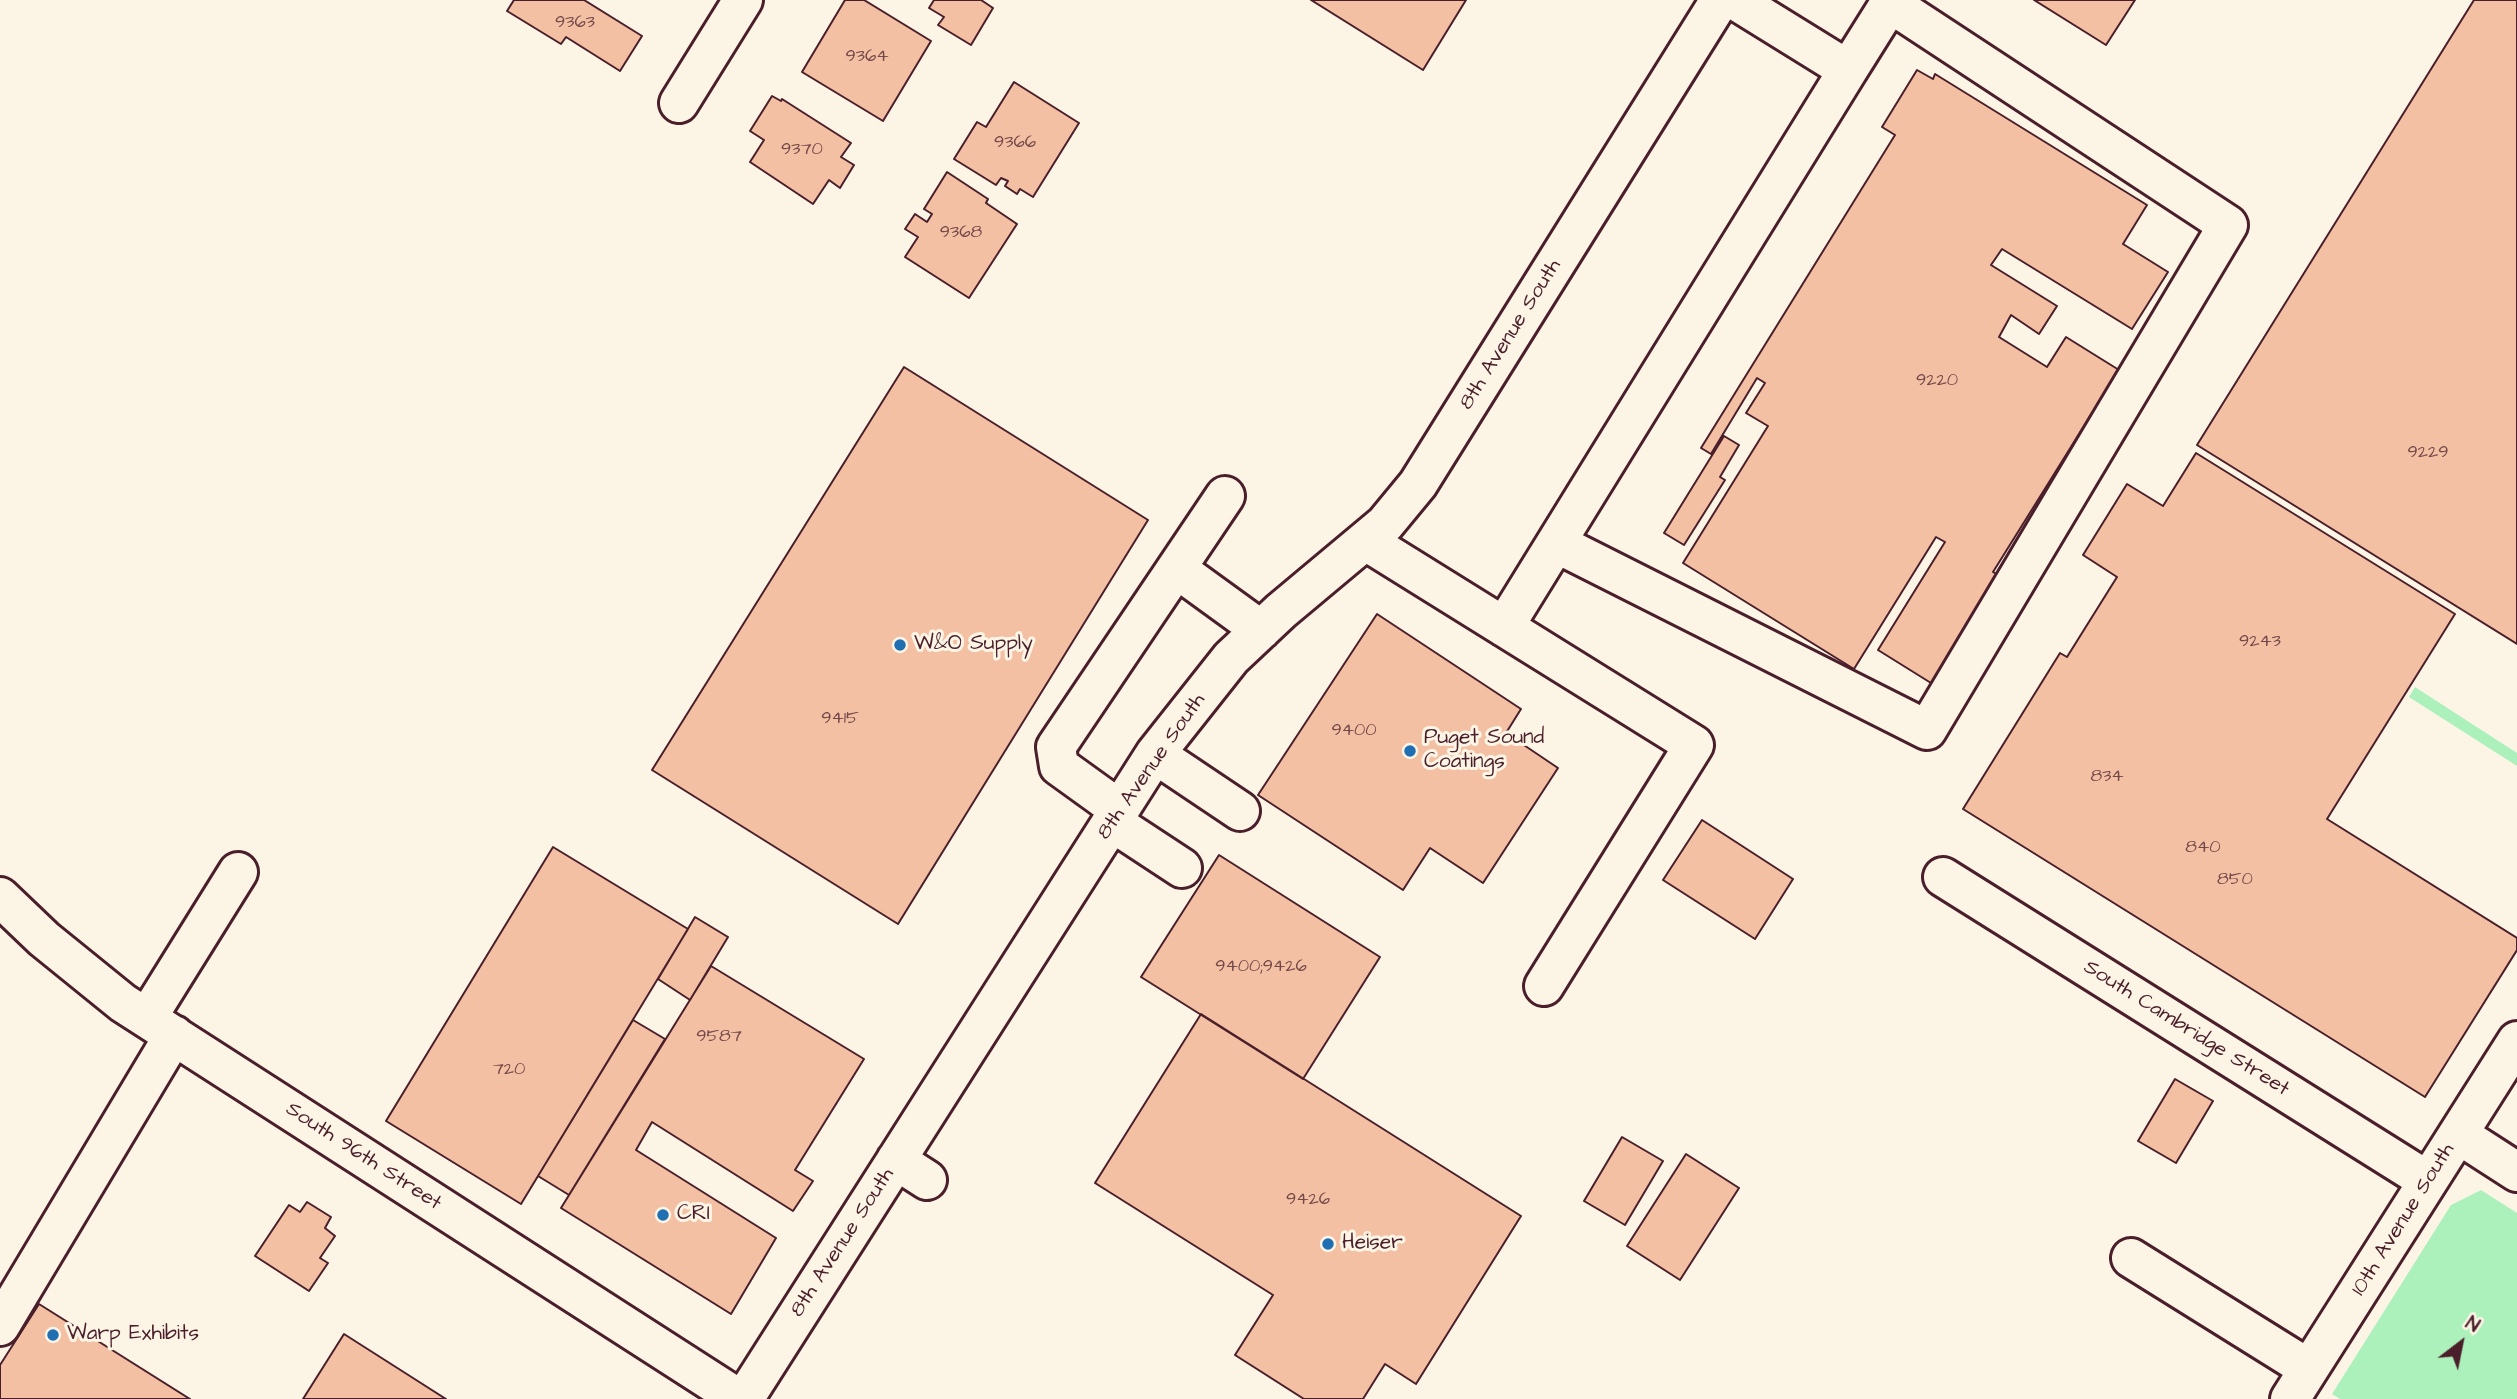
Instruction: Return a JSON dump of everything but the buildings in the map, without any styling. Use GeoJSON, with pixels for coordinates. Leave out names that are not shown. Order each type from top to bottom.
{"type":"FeatureCollection","features":[{"type":"Feature","properties":{"kind":"street"},"geometry":{"type":"LineString","coordinates":[[679,103],[743,0]]}},
{"type":"Feature","properties":{"kind":"street","name":"8th Avenue South"},"geometry":{"type":"LineString","coordinates":[[741,1399],[912,1170],[1116,816],[1155,754],[1231,658],[1385,524],[1418,484],[1720,0]]}},
{"type":"Feature","properties":{"kind":"street"},"geometry":{"type":"LineString","coordinates":[[1735,0],[1848,70]]}},
{"type":"Feature","properties":{"kind":"street"},"geometry":{"type":"LineString","coordinates":[[1504,627],[1889,3],[2228,225],[1927,730],[1556,543]]}},
{"type":"Feature","properties":{"kind":"street"},"geometry":{"type":"LineString","coordinates":[[1182,868],[1116,816],[1059,766],[1056,747],[1225,496]]}},
{"type":"Feature","properties":{"kind":"street"},"geometry":{"type":"LineString","coordinates":[[1366,541],[1694,745],[1544,986]]}},
{"type":"Feature","properties":{"kind":"street"},"geometry":{"type":"LineString","coordinates":[[1177,569],[1261,630]]}},
{"type":"Feature","properties":{"kind":"street"},"geometry":{"type":"LineString","coordinates":[[1155,754],[1240,811]]}},
{"type":"Feature","properties":{"kind":"street"},"geometry":{"type":"LineString","coordinates":[[0,1326],[161,1026],[238,873]]}},
{"type":"Feature","properties":{"kind":"street","name":"South Cambridge Street"},"geometry":{"type":"LineString","coordinates":[[1944,877],[2428,1181]]}},
{"type":"Feature","properties":{"kind":"street","name":"South 96th Street"},"geometry":{"type":"LineString","coordinates":[[0,897],[44,939],[123,1003],[741,1399]]}},
{"type":"Feature","properties":{"kind":"street","name":"10th Avenue South"},"geometry":{"type":"LineString","coordinates":[[2300,1384],[2517,1041]]}},
{"type":"Feature","properties":{"kind":"street"},"geometry":{"type":"LineString","coordinates":[[2458,1134],[2517,1172]]}},
{"type":"Feature","properties":{"kind":"street"},"geometry":{"type":"LineString","coordinates":[[2131,1258],[2300,1384]]}},
{"type":"Feature","properties":{"kind":"green space"},"geometry":{"type":"Polygon","coordinates":[[[2415,687],[2517,753],[2517,766],[2409,697],[2415,687]]]}},
{"type":"Feature","properties":{"kind":"green space"},"geometry":{"type":"Polygon","coordinates":[[[2481,1190],[2517,1213],[2517,1399],[2340,1399],[2332,1394],[2451,1205],[2481,1190]]]}},
{"type":"Feature","properties":{"kind":"place","name":"W&O Supply"},"geometry":{"type":"Point","coordinates":[900,645]}},
{"type":"Feature","properties":{"kind":"place","name":"Puget Sound Coatings"},"geometry":{"type":"Point","coordinates":[1410,751]}},
{"type":"Feature","properties":{"kind":"place","name":"CRI"},"geometry":{"type":"Point","coordinates":[663,1215]}},
{"type":"Feature","properties":{"kind":"place","name":"Heiser"},"geometry":{"type":"Point","coordinates":[1328,1244]}},
{"type":"Feature","properties":{"kind":"place","name":"Warp Exhibits"},"geometry":{"type":"Point","coordinates":[53,1335]}}]}
